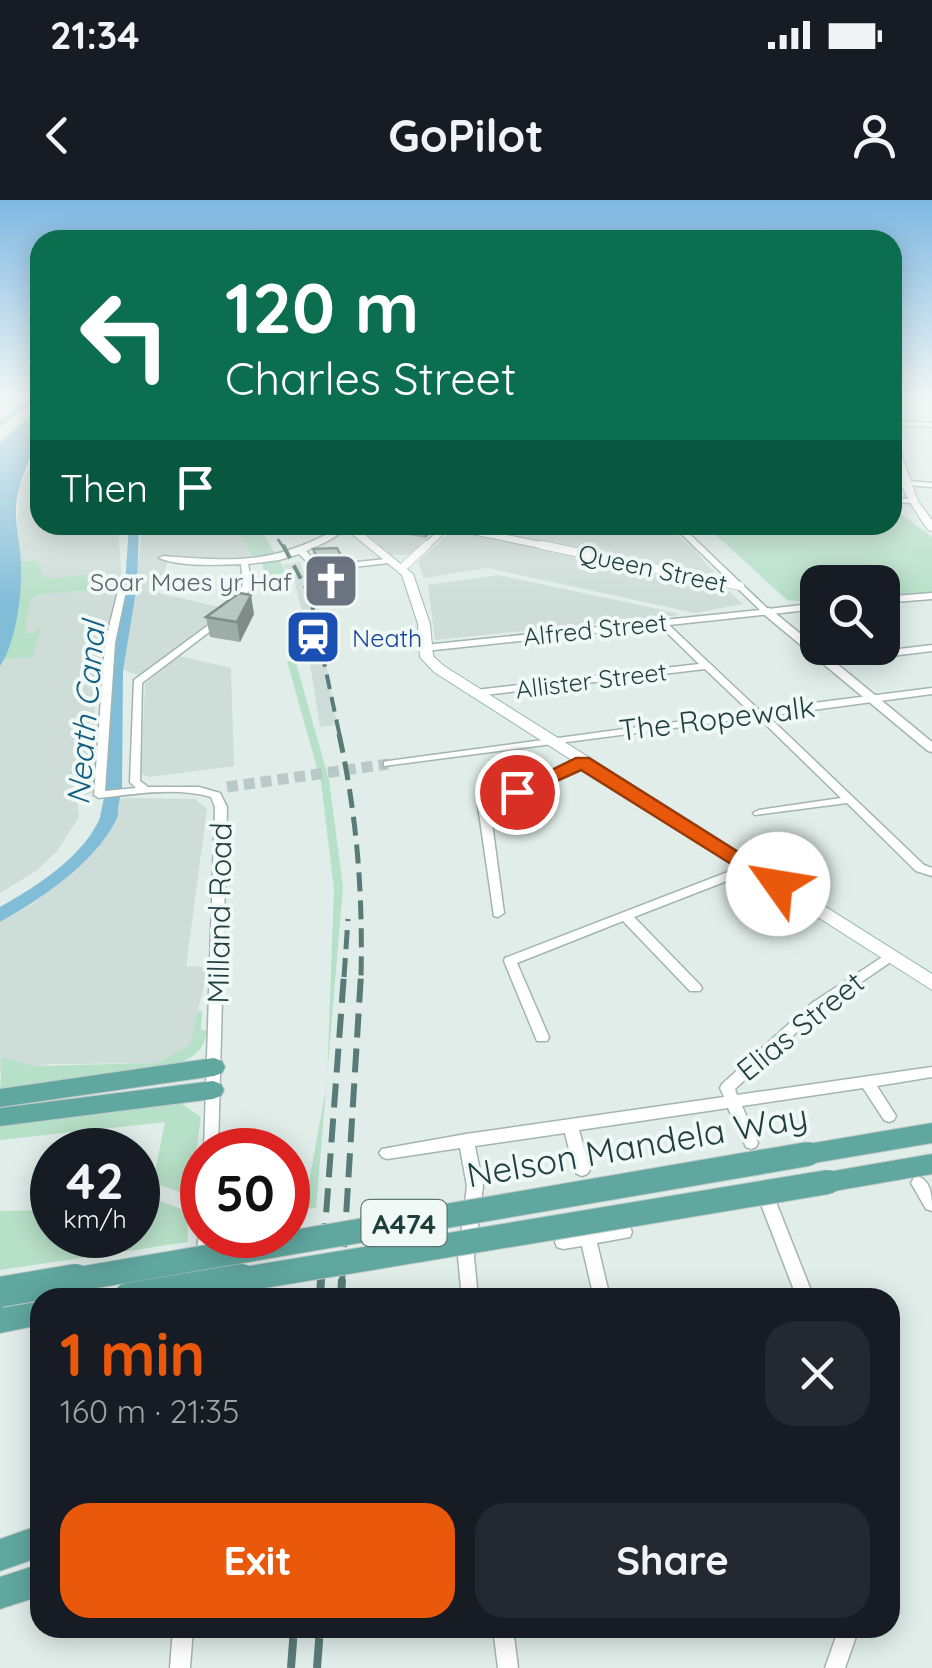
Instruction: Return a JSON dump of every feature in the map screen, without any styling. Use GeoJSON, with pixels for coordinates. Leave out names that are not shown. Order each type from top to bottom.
{"type":"FeatureCollection","features":[{"type":"Feature","properties":{"kind":"main road"},"geometry":{"type":"LineString","coordinates":[[902,467],[932,528]]}},
{"type":"Feature","properties":{"kind":"main road"},"geometry":{"type":"LineString","coordinates":[[357,535],[401,569],[414,587],[425,648],[439,668],[547,741],[932,982]]}},
{"type":"Feature","properties":{"kind":"main road"},"geometry":{"type":"LineString","coordinates":[[0,1098],[214,1078]]}},
{"type":"Feature","properties":{"kind":"main road"},"geometry":{"type":"LineString","coordinates":[[0,1117],[214,1078]]}},
{"type":"Feature","properties":{"kind":"main road","name":"Nelson Mandela Way"},"geometry":{"type":"LineString","coordinates":[[0,1292],[932,1133]]}},
{"type":"Feature","properties":{"kind":"main road","name":"Nelson Mandela Way"},"geometry":{"type":"LineString","coordinates":[[188,1288],[828,1182],[926,1174]]}},
{"type":"Feature","properties":{"kind":"main road"},"geometry":{"type":"LineString","coordinates":[[0,1320],[30,1315]]}},
{"type":"Feature","properties":{"kind":"main road"},"geometry":{"type":"LineString","coordinates":[[0,1555],[30,1545]]}},
{"type":"Feature","properties":{"kind":"main road"},"geometry":{"type":"LineString","coordinates":[[0,1593],[30,1583]]}},
{"type":"Feature","properties":{"kind":"street"},"geometry":{"type":"LineString","coordinates":[[910,484],[932,485]]}},
{"type":"Feature","properties":{"kind":"street"},"geometry":{"type":"LineString","coordinates":[[163,558],[245,565],[302,552],[331,535]]}},
{"type":"Feature","properties":{"kind":"street"},"geometry":{"type":"LineString","coordinates":[[401,569],[439,535]]}},
{"type":"Feature","properties":{"kind":"street","name":"Queen Street"},"geometry":{"type":"LineString","coordinates":[[493,535],[740,586]]}},
{"type":"Feature","properties":{"kind":"street"},"geometry":{"type":"LineString","coordinates":[[686,535],[800,640]]}},
{"type":"Feature","properties":{"kind":"street"},"geometry":{"type":"LineString","coordinates":[[302,552],[317,569],[386,560]]}},
{"type":"Feature","properties":{"kind":"street"},"geometry":{"type":"LineString","coordinates":[[145,790],[134,782],[137,682],[236,608],[247,584],[245,565]]}},
{"type":"Feature","properties":{"kind":"street","name":"Milland Road"},"geometry":{"type":"LineString","coordinates":[[122,591],[110,643],[100,795],[199,790],[216,795],[222,815],[211,1128]]}},
{"type":"Feature","properties":{"kind":"street"},"geometry":{"type":"LineString","coordinates":[[900,599],[932,596]]}},
{"type":"Feature","properties":{"kind":"street","name":"Alfred Street"},"geometry":{"type":"LineString","coordinates":[[425,648],[800,607]]}},
{"type":"Feature","properties":{"kind":"street"},"geometry":{"type":"LineString","coordinates":[[660,622],[920,868],[932,872]]}},
{"type":"Feature","properties":{"kind":"street"},"geometry":{"type":"LineString","coordinates":[[900,652],[932,648]]}},
{"type":"Feature","properties":{"kind":"street"},"geometry":{"type":"LineString","coordinates":[[830,665],[932,748]]}},
{"type":"Feature","properties":{"kind":"street","name":"Allister Street"},"geometry":{"type":"LineString","coordinates":[[476,694],[706,666]]}},
{"type":"Feature","properties":{"kind":"street","name":"The Ropewalk"},"geometry":{"type":"LineString","coordinates":[[388,764],[932,691]]}},
{"type":"Feature","properties":{"kind":"street"},"geometry":{"type":"LineString","coordinates":[[498,913],[484,806],[582,762]]}},
{"type":"Feature","properties":{"kind":"street"},"geometry":{"type":"LineString","coordinates":[[199,790],[227,787]]}},
{"type":"Feature","properties":{"kind":"street"},"geometry":{"type":"LineString","coordinates":[[759,813],[848,800]]}},
{"type":"Feature","properties":{"kind":"street"},"geometry":{"type":"LineString","coordinates":[[542,1037],[510,961],[750,866]]}},
{"type":"Feature","properties":{"kind":"street"},"geometry":{"type":"LineString","coordinates":[[626,918],[694,988]]}},
{"type":"Feature","properties":{"kind":"street","name":"Elias Street"},"geometry":{"type":"LineString","coordinates":[[733,1105],[726,1088],[734,1079],[817,1006],[890,956]]}},
{"type":"Feature","properties":{"kind":"street"},"geometry":{"type":"LineString","coordinates":[[387,1154],[733,1105],[932,1072]]}},
{"type":"Feature","properties":{"kind":"street"},"geometry":{"type":"LineString","coordinates":[[867,1082],[889,1116]]}},
{"type":"Feature","properties":{"kind":"street"},"geometry":{"type":"LineString","coordinates":[[733,1105],[751,1143]]}},
{"type":"Feature","properties":{"kind":"street"},"geometry":{"type":"LineString","coordinates":[[570,1126],[582,1170]]}},
{"type":"Feature","properties":{"kind":"street"},"geometry":{"type":"LineString","coordinates":[[466,1140],[475,1186],[466,1258],[469,1288]]}},
{"type":"Feature","properties":{"kind":"street"},"geometry":{"type":"LineString","coordinates":[[926,1174],[932,1204]]}},
{"type":"Feature","properties":{"kind":"street"},"geometry":{"type":"LineString","coordinates":[[770,1207],[802,1288]]}},
{"type":"Feature","properties":{"kind":"street"},"geometry":{"type":"LineString","coordinates":[[563,1242],[624,1232]]}},
{"type":"Feature","properties":{"kind":"street"},"geometry":{"type":"LineString","coordinates":[[588,1237],[600,1288]]}},
{"type":"Feature","properties":{"kind":"street"},"geometry":{"type":"LineString","coordinates":[[203,1288],[205,1258]]}},
{"type":"Feature","properties":{"kind":"street"},"geometry":{"type":"LineString","coordinates":[[180,1668],[183,1638]]}},
{"type":"Feature","properties":{"kind":"street"},"geometry":{"type":"LineString","coordinates":[[504,1638],[508,1668]]}},
{"type":"Feature","properties":{"kind":"street"},"geometry":{"type":"LineString","coordinates":[[836,1668],[846,1638]]}},
{"type":"Feature","properties":{"kind":"shaded area"},"geometry":{"type":"Polygon","coordinates":[[[30,469],[30,535],[119,535],[122,585],[113,603],[94,691],[97,791],[77,798],[79,817],[57,851],[36,871],[0,893],[0,666],[20,555],[16,550],[19,489],[30,469]]]}},
{"type":"Feature","properties":{"kind":"shaded area"},"geometry":{"type":"Polygon","coordinates":[[[142,535],[241,535],[252,560],[239,567],[168,560],[159,593],[227,609],[139,675],[124,670],[142,535]]]}},
{"type":"Feature","properties":{"kind":"shaded area"},"geometry":{"type":"Polygon","coordinates":[[[368,535],[433,535],[413,554],[392,555],[368,535]]]}},
{"type":"Feature","properties":{"kind":"shaded area"},"geometry":{"type":"Polygon","coordinates":[[[447,535],[477,535],[724,587],[743,604],[695,613],[487,568],[424,578],[418,561],[447,535]]]}},
{"type":"Feature","properties":{"kind":"shaded area"},"geometry":{"type":"Polygon","coordinates":[[[510,535],[677,535],[718,577],[510,535]]]}},
{"type":"Feature","properties":{"kind":"shaded area"},"geometry":{"type":"Polygon","coordinates":[[[300,562],[316,606],[337,725],[320,727],[301,607],[294,581],[283,565],[300,562]]]}},
{"type":"Feature","properties":{"kind":"shaded area"},"geometry":{"type":"Polygon","coordinates":[[[499,575],[679,615],[435,640],[428,585],[499,575]]]}},
{"type":"Feature","properties":{"kind":"shaded area"},"geometry":{"type":"Polygon","coordinates":[[[179,656],[231,668],[234,766],[150,777],[141,774],[145,684],[179,656]]]}},
{"type":"Feature","properties":{"kind":"shaded area"},"geometry":{"type":"Polygon","coordinates":[[[118,799],[195,799],[207,809],[186,966],[208,967],[190,1045],[157,1063],[49,1064],[0,1072],[0,922],[35,902],[78,865],[106,832],[118,799]]]}},
{"type":"Feature","properties":{"kind":"green space"},"geometry":{"type":"Polygon","coordinates":[[[902,515],[932,537],[932,592],[900,595],[900,565],[800,565],[800,601],[787,600],[716,535],[902,535],[902,515]]]}},
{"type":"Feature","properties":{"kind":"green space"},"geometry":{"type":"Polygon","coordinates":[[[242,535],[264,535],[288,575],[265,578],[261,558],[252,558],[242,535]]]}},
{"type":"Feature","properties":{"kind":"green space"},"geometry":{"type":"Polygon","coordinates":[[[21,561],[38,562],[42,575],[48,579],[97,573],[97,580],[108,589],[40,594],[30,599],[25,633],[35,633],[42,626],[32,657],[5,659],[21,561]]]}},
{"type":"Feature","properties":{"kind":"green space"},"geometry":{"type":"Polygon","coordinates":[[[294,656],[329,780],[343,887],[327,1073],[334,889],[321,782],[287,661],[294,661],[294,656]]]}},
{"type":"Feature","properties":{"kind":"green space"},"geometry":{"type":"Polygon","coordinates":[[[198,1011],[202,1011],[201,1030],[207,1031],[203,1044],[191,1058],[172,1067],[0,1091],[2,1057],[34,1066],[157,1063],[190,1045],[198,1011]]]}},
{"type":"Feature","properties":{"kind":"green space"},"geometry":{"type":"Polygon","coordinates":[[[326,1088],[316,1208],[310,1208],[310,1176],[326,1088]]]}},
{"type":"Feature","properties":{"kind":"green space"},"geometry":{"type":"Polygon","coordinates":[[[162,1100],[182,1104],[201,1117],[199,1128],[180,1128],[180,1192],[160,1185],[165,1122],[110,1128],[30,1128],[30,1137],[0,1140],[0,1124],[162,1100]]]}},
{"type":"Feature","properties":{"kind":"green space"},"geometry":{"type":"Polygon","coordinates":[[[160,1201],[180,1208],[180,1243],[160,1246],[160,1201]]]}},
{"type":"Feature","properties":{"kind":"green space"},"geometry":{"type":"Polygon","coordinates":[[[30,1210],[30,1258],[81,1258],[0,1270],[0,1211],[30,1210]]]}},
{"type":"Feature","properties":{"kind":"water"},"geometry":{"type":"Polygon","coordinates":[[[0,467],[27,467],[17,499],[21,578],[17,618],[0,666],[0,467]]]}},
{"type":"Feature","properties":{"kind":"water"},"geometry":{"type":"Polygon","coordinates":[[[118,799],[116,820],[95,851],[49,891],[0,922],[0,907],[65,863],[91,834],[106,800],[118,799]]]}},
{"type":"Feature","properties":{"kind":"building"},"geometry":{"type":"Polygon","coordinates":[[[337,548],[345,563],[321,566],[313,549],[337,548]]]}},
{"type":"Feature","properties":{"kind":"building"},"geometry":{"type":"Polygon","coordinates":[[[239,593],[251,595],[237,622],[206,617],[239,593]]]}},
{"type":"Feature","properties":{"kind":"waterway","name":"Neath Canal"},"geometry":{"type":"LineString","coordinates":[[107,822],[114,788],[116,672],[131,584],[133,535]]}},
{"type":"Feature","properties":{"kind":"tunnel"},"geometry":{"type":"LineString","coordinates":[[227,787],[388,764]]}},
{"type":"Feature","properties":{"kind":"railway"},"geometry":{"type":"LineString","coordinates":[[275,535],[284,548]]}},
{"type":"Feature","properties":{"kind":"railway"},"geometry":{"type":"LineString","coordinates":[[283,545],[310,596],[340,737]]}},
{"type":"Feature","properties":{"kind":"railway"},"geometry":{"type":"LineString","coordinates":[[339,734],[358,855],[361,974]]}},
{"type":"Feature","properties":{"kind":"railway"},"geometry":{"type":"LineString","coordinates":[[344,977],[348,919]]}},
{"type":"Feature","properties":{"kind":"railway"},"geometry":{"type":"LineString","coordinates":[[321,1282],[344,974]]}},
{"type":"Feature","properties":{"kind":"railway"},"geometry":{"type":"LineString","coordinates":[[342,1282],[361,974]]}},
{"type":"Feature","properties":{"kind":"railway"},"geometry":{"type":"LineString","coordinates":[[321,1279],[321,1288]]}},
{"type":"Feature","properties":{"kind":"railway"},"geometry":{"type":"LineString","coordinates":[[342,1279],[342,1288]]}},
{"type":"Feature","properties":{"kind":"railway"},"geometry":{"type":"LineString","coordinates":[[291,1668],[293,1638]]}},
{"type":"Feature","properties":{"kind":"railway"},"geometry":{"type":"LineString","coordinates":[[317,1668],[319,1638]]}},
{"type":"Feature","properties":{"kind":"place","name":"Soar Maes yr Haf"},"geometry":{"type":"Point","coordinates":[331,581]}},
{"type":"Feature","properties":{"kind":"place","name":"Neath"},"geometry":{"type":"Point","coordinates":[313,637]}},
{"type":"Feature","properties":{"kind":"route"},"geometry":{"type":"LineString","coordinates":[[517,792],[582,762],[778,884]]}}]}
